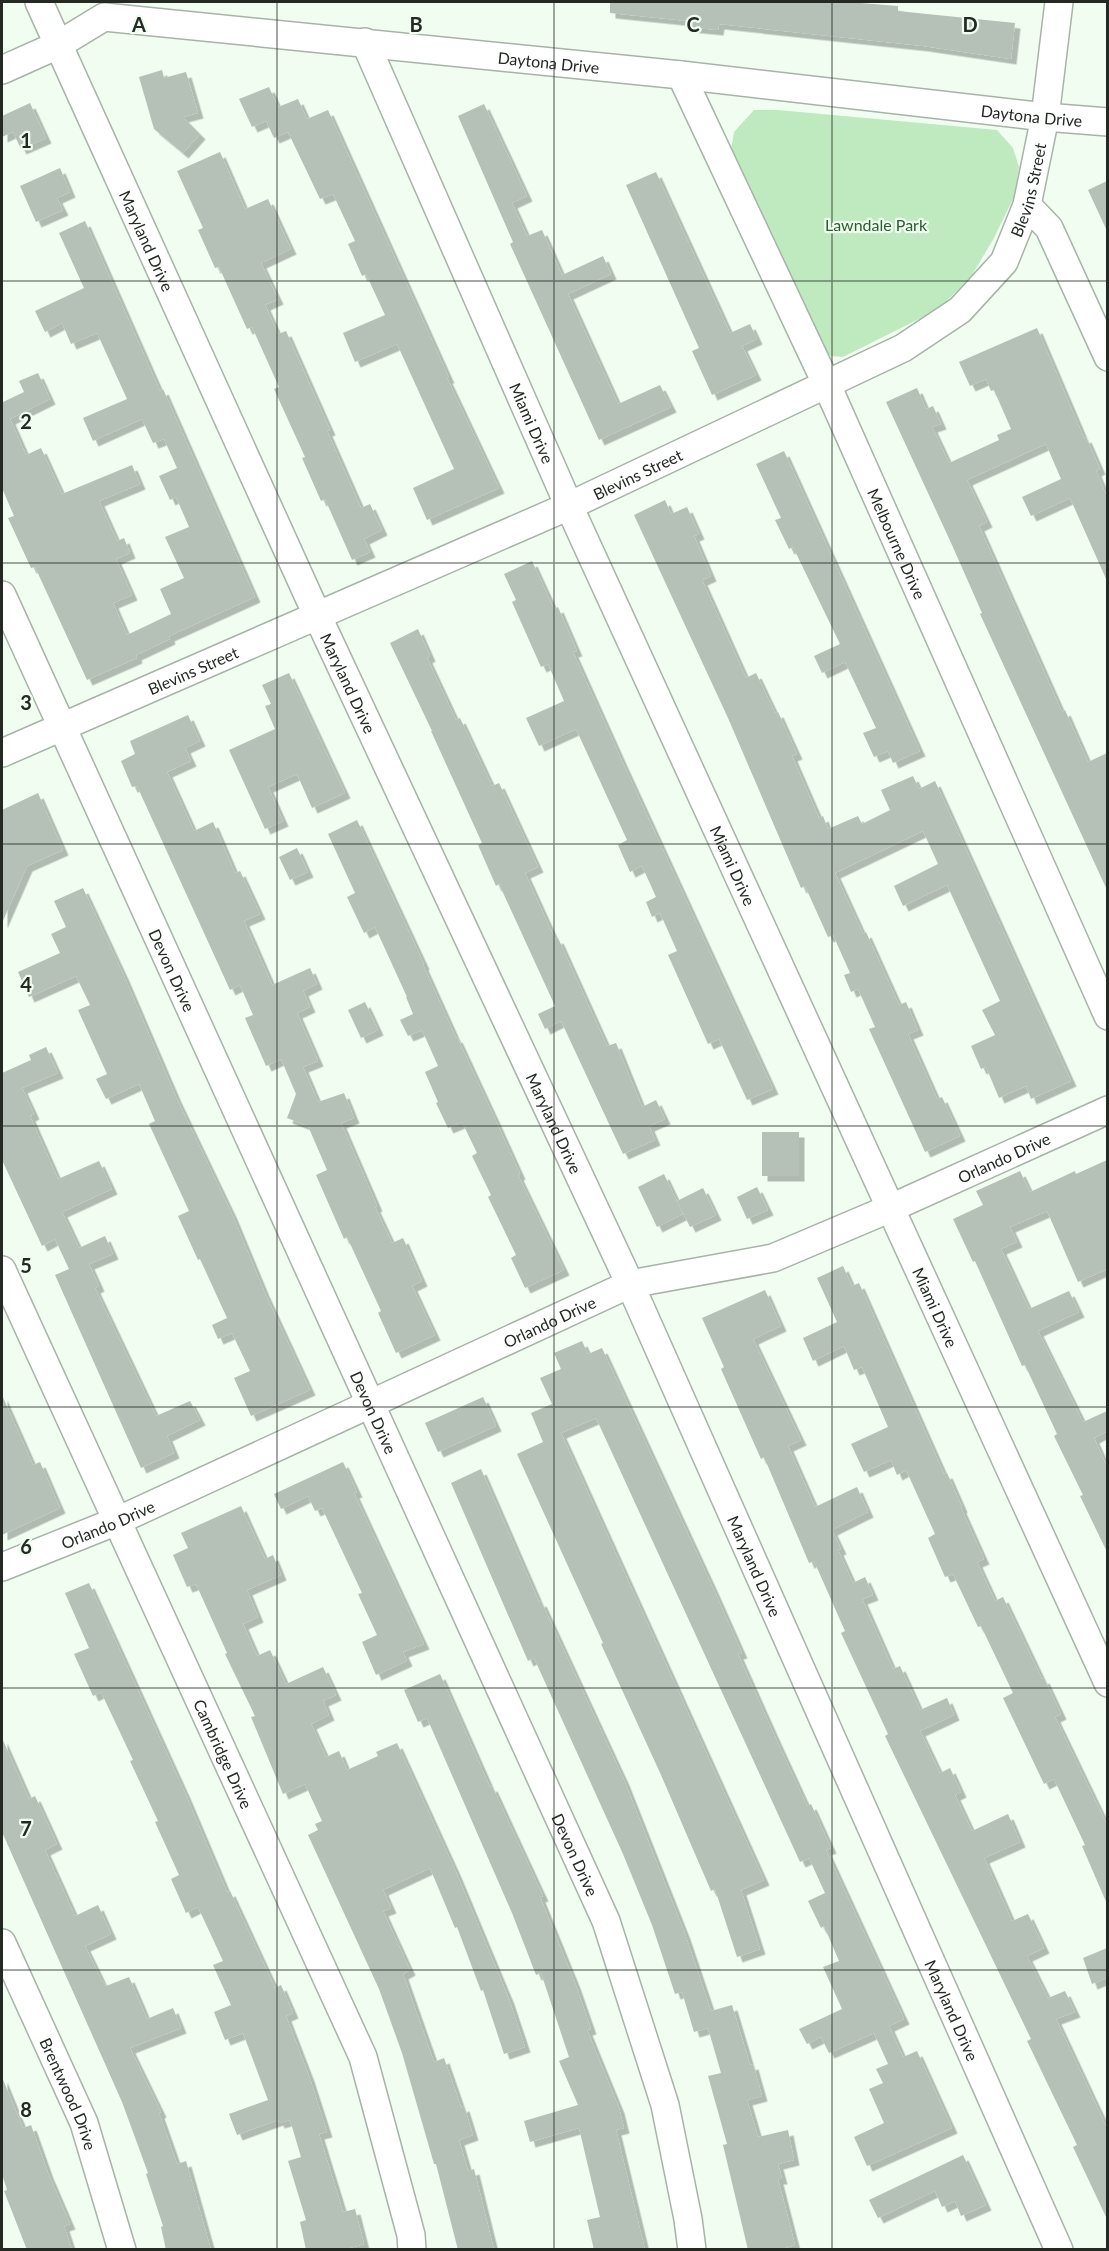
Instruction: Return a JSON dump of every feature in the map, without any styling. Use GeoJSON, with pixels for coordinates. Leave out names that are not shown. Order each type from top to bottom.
{"type":"FeatureCollection","features":[{"type":"Feature","properties":{"kind":"street","name":"Maryland Drive"},"geometry":{"type":"LineString","coordinates":[[39,2],[317,615],[630,1284],[1059,2250]]}},
{"type":"Feature","properties":{"kind":"street","name":"Blevins Street"},"geometry":{"type":"LineString","coordinates":[[2,753],[569,506],[903,348],[960,310],[1004,262],[1027,205],[1045,117],[1059,2]]}},
{"type":"Feature","properties":{"kind":"street","name":"Daytona Drive"},"geometry":{"type":"LineString","coordinates":[[2,70],[58,45],[104,17],[366,42],[1107,122]]}},
{"type":"Feature","properties":{"kind":"street","name":"Miami Drive"},"geometry":{"type":"LineString","coordinates":[[366,42],[569,506],[1107,1683]]}},
{"type":"Feature","properties":{"kind":"street","name":"Melbourne Drive"},"geometry":{"type":"LineString","coordinates":[[681,75],[826,383],[1107,1016]]}},
{"type":"Feature","properties":{"kind":"street"},"geometry":{"type":"LineString","coordinates":[[1027,205],[1049,228],[1107,357]]}},
{"type":"Feature","properties":{"kind":"street","name":"Devon Drive"},"geometry":{"type":"LineString","coordinates":[[2,595],[606,1921],[665,2105],[692,2250]]}},
{"type":"Feature","properties":{"kind":"street","name":"Orlando Drive"},"geometry":{"type":"LineString","coordinates":[[2,1567],[117,1521],[630,1284],[773,1258],[891,1208],[1107,1110]]}},
{"type":"Feature","properties":{"kind":"street","name":"Cambridge Drive"},"geometry":{"type":"LineString","coordinates":[[2,1270],[363,2057],[411,2235],[412,2250]]}},
{"type":"Feature","properties":{"kind":"street","name":"Brentwood Drive"},"geometry":{"type":"LineString","coordinates":[[2,1943],[84,2123],[122,2250]]}},
{"type":"Feature","properties":{"kind":"green space","name":"Lawndale Park"},"geometry":{"type":"Polygon","coordinates":[[[754,110],[778,110],[997,130],[1013,148],[1019,167],[1014,197],[994,238],[972,275],[939,309],[843,357],[831,356],[817,347],[730,156],[734,132],[754,110]]]}},
{"type":"Feature","properties":{"kind":"building"},"geometry":{"type":"Polygon","coordinates":[[[610,2],[848,2],[898,6],[898,11],[1015,23],[1011,59],[923,46],[719,24],[718,30],[687,27],[688,21],[610,13],[610,2]]]}},
{"type":"Feature","properties":{"kind":"building"},"geometry":{"type":"Polygon","coordinates":[[[162,70],[164,78],[186,72],[198,113],[183,117],[200,134],[183,153],[154,129],[139,77],[162,70]]]}},
{"type":"Feature","properties":{"kind":"building"},"geometry":{"type":"Polygon","coordinates":[[[269,87],[278,107],[298,99],[307,119],[328,110],[449,378],[447,378],[499,488],[427,520],[413,488],[454,469],[397,344],[355,362],[343,333],[385,315],[366,274],[362,276],[348,244],[355,241],[333,194],[320,199],[288,132],[274,138],[266,121],[252,127],[239,99],[269,87]]]}},
{"type":"Feature","properties":{"kind":"building"},"geometry":{"type":"Polygon","coordinates":[[[30,103],[46,138],[21,149],[13,132],[2,137],[2,116],[30,103]]]}},
{"type":"Feature","properties":{"kind":"building"},"geometry":{"type":"Polygon","coordinates":[[[484,104],[527,196],[512,203],[527,236],[542,230],[562,275],[603,256],[611,274],[568,294],[618,404],[660,385],[671,407],[599,440],[510,244],[513,242],[458,116],[484,104]]]}},
{"type":"Feature","properties":{"kind":"building"},"geometry":{"type":"Polygon","coordinates":[[[220,152],[245,209],[268,199],[291,249],[261,263],[278,299],[265,305],[278,334],[286,331],[330,430],[327,431],[361,508],[370,504],[382,530],[364,539],[370,552],[352,560],[325,499],[321,501],[302,458],[305,457],[274,389],[279,387],[252,327],[247,329],[219,267],[215,268],[198,230],[203,228],[177,171],[220,152]]]}},
{"type":"Feature","properties":{"kind":"building"},"geometry":{"type":"Polygon","coordinates":[[[60,168],[70,192],[57,198],[63,210],[36,222],[20,186],[60,168]]]}},
{"type":"Feature","properties":{"kind":"building"},"geometry":{"type":"Polygon","coordinates":[[[656,172],[730,333],[750,324],[757,339],[742,346],[756,375],[712,395],[692,351],[699,348],[626,185],[656,172]]]}},
{"type":"Feature","properties":{"kind":"building"},"geometry":{"type":"Polygon","coordinates":[[[1107,181],[1107,231],[1088,190],[1107,181]]]}},
{"type":"Feature","properties":{"kind":"building"},"geometry":{"type":"Polygon","coordinates":[[[85,221],[160,391],[163,389],[255,597],[169,636],[170,639],[136,655],[137,658],[87,680],[35,567],[31,568],[8,518],[14,516],[2,488],[2,399],[3,402],[24,392],[19,381],[38,373],[50,399],[10,419],[26,455],[41,448],[62,494],[132,465],[140,484],[99,501],[117,541],[124,538],[130,553],[116,559],[132,595],[113,603],[127,635],[171,614],[160,589],[184,578],[165,537],[189,527],[176,497],[170,500],[159,476],[177,468],[164,439],[153,443],[142,419],[93,441],[83,418],[127,399],[97,333],[71,344],[62,323],[45,332],[35,311],[84,288],[59,233],[85,221]]]}},
{"type":"Feature","properties":{"kind":"building"},"geometry":{"type":"Polygon","coordinates":[[[1037,328],[1084,438],[1086,437],[1100,469],[1096,471],[1107,497],[1107,581],[1070,498],[1031,516],[1022,497],[1061,479],[1046,444],[967,480],[987,522],[979,526],[1062,712],[1065,710],[1088,762],[1107,753],[1107,890],[980,614],[982,613],[952,545],[886,402],[917,388],[926,409],[933,406],[941,424],[932,427],[949,463],[999,440],[997,435],[1011,429],[994,390],[991,391],[986,379],[970,386],[959,362],[1037,328]]]}},
{"type":"Feature","properties":{"kind":"building"},"geometry":{"type":"Polygon","coordinates":[[[784,451],[920,751],[893,763],[888,751],[874,757],[863,733],[876,728],[845,662],[822,673],[814,656],[840,644],[793,547],[789,549],[775,520],[781,518],[756,464],[784,451]]]}},
{"type":"Feature","properties":{"kind":"building"},"geometry":{"type":"Polygon","coordinates":[[[665,500],[671,514],[687,507],[699,534],[694,536],[711,576],[702,580],[746,678],[756,673],[775,713],[778,712],[797,754],[792,756],[819,818],[823,816],[828,829],[858,816],[862,824],[890,810],[881,790],[913,776],[919,789],[935,781],[1071,1081],[1031,1099],[1026,1086],[999,1098],[986,1067],[981,1069],[971,1046],[995,1035],[982,1010],[1000,1001],[947,885],[903,906],[894,886],[938,864],[923,831],[835,873],[863,934],[866,932],[899,1005],[906,1002],[918,1030],[908,1034],[937,1099],[942,1097],[960,1136],[925,1152],[869,1029],[875,1027],[858,989],[851,992],[844,975],[850,973],[833,935],[828,937],[805,886],[801,888],[728,718],[634,515],[665,500]]]}},
{"type":"Feature","properties":{"kind":"building"},"geometry":{"type":"Polygon","coordinates":[[[532,561],[554,609],[558,607],[577,651],[573,652],[773,1089],[747,1100],[719,1039],[708,1044],[668,955],[677,951],[660,913],[652,917],[646,902],[656,897],[642,866],[630,872],[618,845],[627,840],[576,729],[539,746],[526,718],[564,701],[548,664],[541,667],[512,602],[516,600],[504,574],[532,561]]]}},
{"type":"Feature","properties":{"kind":"building"},"geometry":{"type":"Polygon","coordinates":[[[418,629],[430,656],[427,658],[456,720],[460,718],[492,786],[499,783],[538,867],[525,873],[555,939],[558,938],[607,1046],[616,1043],[642,1107],[656,1100],[665,1119],[649,1126],[655,1140],[623,1154],[561,1021],[545,1029],[538,1014],[555,1006],[499,884],[496,886],[478,845],[482,843],[390,643],[418,629]]]}},
{"type":"Feature","properties":{"kind":"building"},"geometry":{"type":"Polygon","coordinates":[[[289,673],[345,793],[312,808],[297,774],[268,787],[283,821],[265,829],[229,750],[275,729],[265,706],[271,704],[262,685],[289,673]]]}},
{"type":"Feature","properties":{"kind":"building"},"geometry":{"type":"Polygon","coordinates":[[[188,715],[200,741],[185,748],[191,761],[167,772],[194,831],[213,822],[235,873],[240,871],[260,914],[244,921],[272,985],[310,968],[317,984],[303,991],[310,1007],[297,1013],[318,1061],[303,1067],[318,1102],[344,1093],[354,1118],[341,1123],[377,1206],[375,1207],[392,1243],[403,1238],[422,1281],[412,1286],[435,1335],[396,1353],[378,1313],[381,1311],[347,1237],[344,1239],[316,1175],[327,1170],[308,1126],[287,1118],[296,1094],[281,1059],[266,1066],[245,1018],[253,1015],[240,985],[230,990],[137,786],[132,787],[121,761],[135,754],[130,741],[188,715]]]}},
{"type":"Feature","properties":{"kind":"building"},"geometry":{"type":"Polygon","coordinates":[[[38,793],[63,850],[27,866],[2,923],[2,810],[38,793]]]}},
{"type":"Feature","properties":{"kind":"building"},"geometry":{"type":"Polygon","coordinates":[[[357,820],[496,1121],[520,1174],[518,1175],[564,1270],[525,1288],[511,1258],[516,1255],[488,1197],[491,1195],[472,1156],[477,1153],[462,1122],[448,1128],[436,1103],[438,1102],[425,1072],[438,1066],[422,1030],[408,1036],[400,1020],[413,1014],[407,997],[375,927],[364,933],[347,897],[355,893],[328,834],[357,820]]]}},
{"type":"Feature","properties":{"kind":"building"},"geometry":{"type":"Polygon","coordinates":[[[297,848],[308,872],[290,880],[279,857],[297,848]]]}},
{"type":"Feature","properties":{"kind":"building"},"geometry":{"type":"Polygon","coordinates":[[[83,888],[310,1390],[251,1416],[234,1378],[250,1371],[232,1333],[218,1339],[212,1325],[227,1318],[178,1216],[189,1211],[149,1124],[155,1121],[139,1084],[106,1099],[96,1079],[107,1074],[78,1010],[90,1005],[76,976],[29,997],[18,972],[60,953],[51,934],[66,927],[54,901],[83,888]]]}},
{"type":"Feature","properties":{"kind":"building"},"geometry":{"type":"Polygon","coordinates":[[[365,1002],[378,1030],[361,1038],[348,1010],[365,1002]]]}},
{"type":"Feature","properties":{"kind":"building"},"geometry":{"type":"Polygon","coordinates":[[[46,1047],[58,1073],[22,1088],[34,1114],[30,1116],[58,1179],[99,1161],[112,1189],[62,1212],[79,1248],[105,1236],[113,1254],[89,1264],[99,1286],[95,1288],[156,1416],[190,1401],[200,1420],[167,1436],[174,1453],[141,1468],[55,1275],[69,1269],[55,1239],[42,1246],[2,1160],[2,1073],[31,1060],[29,1055],[46,1047]]]}},
{"type":"Feature","properties":{"kind":"building"},"geometry":{"type":"Polygon","coordinates":[[[762,1132],[799,1132],[799,1176],[762,1176],[762,1132]]]}},
{"type":"Feature","properties":{"kind":"building"},"geometry":{"type":"Polygon","coordinates":[[[1107,1160],[1107,1269],[1078,1282],[1047,1211],[1010,1227],[1017,1242],[1001,1249],[1029,1309],[1069,1291],[1079,1312],[1038,1331],[1083,1422],[1107,1411],[1107,1431],[1094,1438],[1107,1467],[1107,1552],[1080,1496],[1083,1495],[1054,1436],[1057,1434],[1025,1365],[1022,1366],[975,1261],[973,1262],[953,1219],[983,1205],[976,1191],[1020,1171],[1030,1192],[1075,1171],[1076,1174],[1107,1160]]]}},
{"type":"Feature","properties":{"kind":"building"},"geometry":{"type":"Polygon","coordinates":[[[664,1174],[683,1214],[657,1227],[638,1187],[664,1174]]]}},
{"type":"Feature","properties":{"kind":"building"},"geometry":{"type":"Polygon","coordinates":[[[757,1187],[768,1210],[747,1219],[737,1197],[757,1187]]]}},
{"type":"Feature","properties":{"kind":"building"},"geometry":{"type":"Polygon","coordinates":[[[703,1188],[716,1215],[690,1227],[677,1201],[703,1188]]]}},
{"type":"Feature","properties":{"kind":"building"},"geometry":{"type":"Polygon","coordinates":[[[843,1266],[852,1286],[859,1283],[984,1559],[977,1562],[995,1601],[1003,1597],[1042,1679],[1044,1678],[1061,1714],[1055,1717],[1107,1825],[1107,1904],[1082,1846],[1085,1845],[1054,1779],[1044,1784],[1003,1698],[1013,1693],[981,1626],[978,1627],[953,1574],[945,1577],[928,1538],[935,1534],[906,1470],[897,1475],[891,1460],[864,1472],[851,1444],[888,1427],[862,1367],[854,1370],[844,1346],[813,1361],[803,1338],[837,1322],[817,1278],[843,1266]]]}},
{"type":"Feature","properties":{"kind":"building"},"geometry":{"type":"Polygon","coordinates":[[[765,1290],[781,1326],[753,1339],[801,1440],[788,1446],[815,1507],[857,1487],[868,1512],[832,1530],[841,1549],[838,1550],[853,1583],[865,1577],[873,1595],[862,1599],[893,1669],[900,1666],[920,1710],[947,1698],[954,1715],[920,1731],[940,1773],[950,1768],[961,1792],[955,1795],[972,1831],[1008,1814],[1020,1842],[984,1858],[1012,1921],[1028,1914],[1044,1948],[1027,1956],[1048,1998],[1065,1991],[1075,2012],[1056,2019],[1107,2128],[1107,2219],[1073,2147],[1077,2145],[1027,2041],[1031,2039],[885,1736],[888,1734],[841,1633],[845,1631],[814,1561],[809,1563],[764,1457],[761,1459],[721,1369],[724,1367],[702,1318],[765,1290]]]}},
{"type":"Feature","properties":{"kind":"building"},"geometry":{"type":"Polygon","coordinates":[[[582,1341],[588,1354],[602,1348],[742,1653],[738,1654],[777,1741],[807,1806],[811,1804],[831,1848],[826,1850],[904,2019],[889,2026],[903,2057],[917,2051],[952,2128],[867,2166],[854,2137],[884,2123],[869,2089],[883,2083],[876,2069],[888,2064],[874,2033],[829,2053],[821,2037],[807,2044],[799,2029],[842,2009],[823,1967],[839,1961],[824,1926],[821,1928],[808,1901],[825,1893],[809,1858],[800,1862],[596,1418],[561,1433],[764,1880],[741,1890],[760,1949],[737,1957],[715,1889],[711,1891],[601,1644],[603,1643],[517,1454],[543,1442],[531,1413],[552,1404],[540,1378],[561,1369],[554,1353],[582,1341]]]}},
{"type":"Feature","properties":{"kind":"building"},"geometry":{"type":"Polygon","coordinates":[[[2,1395],[33,1465],[40,1462],[60,1508],[2,1535],[2,1395]]]}},
{"type":"Feature","properties":{"kind":"building"},"geometry":{"type":"Polygon","coordinates":[[[483,1397],[496,1426],[438,1452],[425,1423],[483,1397]]]}},
{"type":"Feature","properties":{"kind":"building"},"geometry":{"type":"Polygon","coordinates":[[[343,1462],[357,1492],[354,1493],[424,1644],[403,1652],[407,1661],[376,1675],[362,1642],[377,1635],[358,1594],[362,1593],[322,1508],[315,1511],[308,1496],[281,1509],[274,1494],[343,1462]]]}},
{"type":"Feature","properties":{"kind":"building"},"geometry":{"type":"Polygon","coordinates":[[[481,1469],[539,1602],[541,1601],[624,1780],[685,1934],[711,2011],[732,2005],[762,2096],[747,2100],[758,2137],[788,2130],[794,2160],[778,2164],[782,2179],[778,2179],[795,2245],[778,2250],[748,2250],[723,2145],[727,2144],[708,2076],[721,2073],[708,2028],[694,2032],[682,1992],[675,1994],[652,1925],[623,1854],[534,1658],[528,1661],[451,1483],[481,1469]]]}},
{"type":"Feature","properties":{"kind":"building"},"geometry":{"type":"Polygon","coordinates":[[[241,1506],[265,1559],[273,1555],[281,1575],[247,1590],[258,1617],[243,1624],[257,1656],[270,1650],[286,1684],[323,1667],[336,1695],[323,1701],[329,1715],[311,1724],[326,1757],[339,1751],[347,1770],[378,1756],[376,1752],[397,1743],[456,1872],[509,1999],[525,2047],[504,2054],[483,1990],[481,1991],[457,1927],[455,1928],[430,1868],[383,1890],[391,1908],[383,1911],[410,1970],[403,1974],[434,2062],[444,2058],[473,2135],[459,2140],[468,2171],[474,2169],[494,2250],[458,2250],[436,2164],[434,2164],[402,2053],[379,1989],[308,1835],[318,1830],[315,1824],[322,1821],[305,1784],[283,1794],[251,1717],[255,1716],[225,1654],[227,1653],[196,1584],[187,1587],[173,1555],[188,1548],[181,1533],[241,1506]]]}},
{"type":"Feature","properties":{"kind":"building"},"geometry":{"type":"Polygon","coordinates":[[[89,1583],[185,1793],[227,1892],[230,1891],[275,1988],[281,1985],[293,2013],[286,2016],[327,2132],[319,2134],[343,2212],[355,2209],[364,2244],[342,2250],[306,2250],[300,2222],[306,2220],[288,2161],[301,2157],[290,2120],[279,2123],[278,2120],[237,2135],[229,2114],[268,2100],[243,2033],[225,2040],[214,2012],[231,2005],[213,1965],[223,1961],[198,1907],[186,1913],[171,1879],[179,1875],[155,1822],[158,1821],[130,1761],[133,1760],[101,1692],[93,1696],[74,1654],[89,1648],[65,1593],[89,1583]]]}},
{"type":"Feature","properties":{"kind":"building"},"geometry":{"type":"Polygon","coordinates":[[[440,1674],[490,1787],[492,1786],[543,1896],[540,1897],[575,1983],[591,2029],[587,2030],[619,2108],[624,2128],[616,2130],[645,2250],[594,2250],[587,2220],[600,2217],[579,2128],[530,2142],[524,2121],[578,2105],[559,2061],[569,2057],[541,1973],[536,1975],[512,1913],[427,1718],[418,1722],[404,1690],[440,1674]]]}},
{"type":"Feature","properties":{"kind":"building"},"geometry":{"type":"Polygon","coordinates":[[[2,1738],[29,1799],[35,1796],[57,1844],[45,1850],[75,1916],[98,1905],[111,1934],[85,1946],[101,1979],[106,1986],[129,1977],[147,2019],[173,2008],[181,2028],[130,2048],[161,2112],[159,2113],[177,2164],[186,2161],[211,2250],[166,2250],[161,2227],[163,2226],[146,2174],[148,2173],[122,2102],[2,1832],[2,1738]]]}},
{"type":"Feature","properties":{"kind":"building"},"geometry":{"type":"Polygon","coordinates":[[[1107,1948],[1107,1978],[1092,1984],[1083,1958],[1107,1948]]]}},
{"type":"Feature","properties":{"kind":"building"},"geometry":{"type":"Polygon","coordinates":[[[2,2077],[23,2128],[31,2125],[70,2224],[64,2226],[72,2250],[27,2250],[4,2191],[7,2190],[2,2174],[2,2077]]]}},
{"type":"Feature","properties":{"kind":"building"},"geometry":{"type":"Polygon","coordinates":[[[963,2155],[986,2205],[961,2216],[955,2201],[942,2207],[935,2191],[878,2218],[869,2200],[963,2155]]]}}]}
